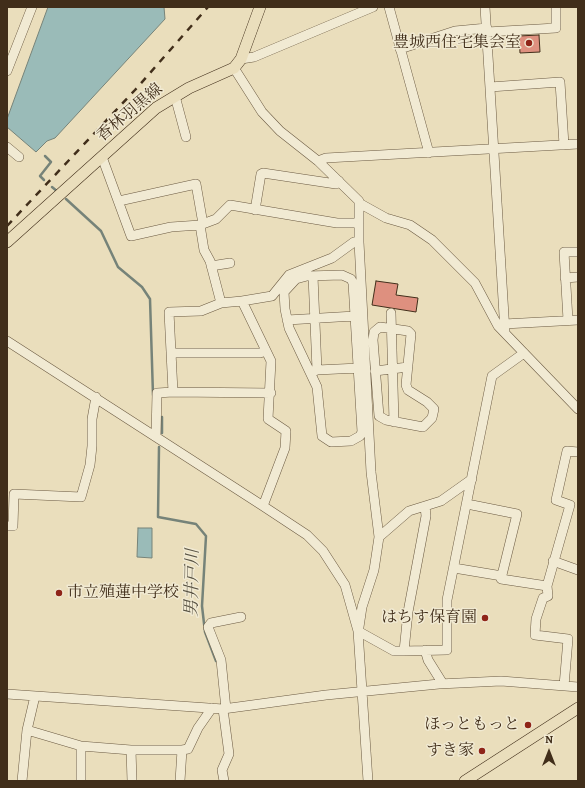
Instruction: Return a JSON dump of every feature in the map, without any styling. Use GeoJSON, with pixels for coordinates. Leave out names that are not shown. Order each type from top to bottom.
{"type":"FeatureCollection","features":[{"type":"Feature","properties":{"kind":"main road"},"geometry":{"type":"LineString","coordinates":[[238,64],[260,7]]}},
{"type":"Feature","properties":{"kind":"main road","name":"香林羽黒線"},"geometry":{"type":"LineString","coordinates":[[7,242],[146,116],[175,96],[238,64]]}},
{"type":"Feature","properties":{"kind":"main road"},"geometry":{"type":"LineString","coordinates":[[465,781],[578,708]]}},
{"type":"Feature","properties":{"kind":"street"},"geometry":{"type":"LineString","coordinates":[[7,71],[11,49],[32,7]]}},
{"type":"Feature","properties":{"kind":"street"},"geometry":{"type":"LineString","coordinates":[[358,631],[362,607],[374,570],[379,537],[371,472],[359,242],[359,203],[357,198],[318,161],[280,131],[262,112],[238,64],[373,7]]}},
{"type":"Feature","properties":{"kind":"street"},"geometry":{"type":"LineString","coordinates":[[389,7],[429,153]]}},
{"type":"Feature","properties":{"kind":"street"},"geometry":{"type":"LineString","coordinates":[[485,7],[504,328],[524,353],[578,409]]}},
{"type":"Feature","properties":{"kind":"street"},"geometry":{"type":"LineString","coordinates":[[400,49],[455,31],[556,28],[556,7]]}},
{"type":"Feature","properties":{"kind":"street"},"geometry":{"type":"LineString","coordinates":[[490,87],[560,82],[564,144]]}},
{"type":"Feature","properties":{"kind":"street"},"geometry":{"type":"LineString","coordinates":[[175,96],[186,138]]}},
{"type":"Feature","properties":{"kind":"street"},"geometry":{"type":"LineString","coordinates":[[318,161],[326,158],[578,144]]}},
{"type":"Feature","properties":{"kind":"street"},"geometry":{"type":"LineString","coordinates":[[7,147],[19,157]]}},
{"type":"Feature","properties":{"kind":"street"},"geometry":{"type":"LineString","coordinates":[[102,157],[131,236],[171,227],[202,225],[216,219],[230,205],[337,223],[359,223]]}},
{"type":"Feature","properties":{"kind":"street"},"geometry":{"type":"LineString","coordinates":[[255,210],[261,174],[263,173],[336,184],[339,181]]}},
{"type":"Feature","properties":{"kind":"street"},"geometry":{"type":"LineString","coordinates":[[119,201],[196,184],[204,250],[211,266],[221,303]]}},
{"type":"Feature","properties":{"kind":"street"},"geometry":{"type":"LineString","coordinates":[[359,203],[388,223],[410,225],[432,240],[475,283],[498,326],[504,328],[578,320]]}},
{"type":"Feature","properties":{"kind":"street"},"geometry":{"type":"LineString","coordinates":[[173,392],[169,312],[201,311],[221,303],[272,296],[289,275],[332,258],[354,242],[359,242]]}},
{"type":"Feature","properties":{"kind":"street"},"geometry":{"type":"LineString","coordinates":[[568,320],[564,252],[578,252]]}},
{"type":"Feature","properties":{"kind":"street"},"geometry":{"type":"LineString","coordinates":[[211,266],[230,263]]}},
{"type":"Feature","properties":{"kind":"street"},"geometry":{"type":"LineString","coordinates":[[342,275],[351,279],[359,368],[362,432],[355,440],[345,442],[328,441],[322,436],[319,392],[314,372],[287,320],[284,292],[287,286],[296,279],[313,276],[342,275]]}},
{"type":"Feature","properties":{"kind":"street"},"geometry":{"type":"LineString","coordinates":[[313,276],[314,372]]}},
{"type":"Feature","properties":{"kind":"street"},"geometry":{"type":"LineString","coordinates":[[566,278],[578,277]]}},
{"type":"Feature","properties":{"kind":"street"},"geometry":{"type":"LineString","coordinates":[[242,301],[271,360],[268,419],[286,430],[285,448],[263,506]]}},
{"type":"Feature","properties":{"kind":"street"},"geometry":{"type":"LineString","coordinates":[[391,313],[394,422]]}},
{"type":"Feature","properties":{"kind":"street"},"geometry":{"type":"LineString","coordinates":[[287,320],[355,316]]}},
{"type":"Feature","properties":{"kind":"street"},"geometry":{"type":"LineString","coordinates":[[380,327],[391,328],[408,331],[411,334],[406,384],[408,390],[432,406],[434,412],[432,418],[423,427],[394,422],[379,416],[373,340],[374,332],[380,327]]}},
{"type":"Feature","properties":{"kind":"street"},"geometry":{"type":"LineString","coordinates":[[7,341],[263,506],[307,536],[323,551],[345,585],[358,631],[368,781]]}},
{"type":"Feature","properties":{"kind":"street"},"geometry":{"type":"LineString","coordinates":[[171,353],[260,353],[266,351]]}},
{"type":"Feature","properties":{"kind":"street"},"geometry":{"type":"LineString","coordinates":[[358,631],[394,651],[447,650],[447,600],[492,376],[524,353]]}},
{"type":"Feature","properties":{"kind":"street"},"geometry":{"type":"LineString","coordinates":[[375,371],[408,367]]}},
{"type":"Feature","properties":{"kind":"street"},"geometry":{"type":"LineString","coordinates":[[314,372],[359,368]]}},
{"type":"Feature","properties":{"kind":"street"},"geometry":{"type":"LineString","coordinates":[[156,436],[157,393],[270,393]]}},
{"type":"Feature","properties":{"kind":"street"},"geometry":{"type":"LineString","coordinates":[[7,526],[13,526],[10,493],[81,497],[90,465],[92,419],[96,398]]}},
{"type":"Feature","properties":{"kind":"street"},"geometry":{"type":"LineString","coordinates":[[564,686],[568,639],[535,634],[536,619],[543,598],[548,596],[547,586],[553,561],[570,505],[556,500],[567,451],[578,452]]}},
{"type":"Feature","properties":{"kind":"street"},"geometry":{"type":"LineString","coordinates":[[379,537],[409,511],[441,501],[472,479]]}},
{"type":"Feature","properties":{"kind":"street"},"geometry":{"type":"LineString","coordinates":[[467,504],[517,514],[501,579],[547,586]]}},
{"type":"Feature","properties":{"kind":"street"},"geometry":{"type":"LineString","coordinates":[[404,651],[408,612],[426,516],[425,506]]}},
{"type":"Feature","properties":{"kind":"street"},"geometry":{"type":"LineString","coordinates":[[553,561],[578,570]]}},
{"type":"Feature","properties":{"kind":"street"},"geometry":{"type":"LineString","coordinates":[[454,568],[502,576]]}},
{"type":"Feature","properties":{"kind":"street"},"geometry":{"type":"LineString","coordinates":[[224,781],[222,770],[228,754],[221,660],[208,628],[211,623],[241,617]]}},
{"type":"Feature","properties":{"kind":"street"},"geometry":{"type":"LineString","coordinates":[[424,650],[428,660],[442,680],[443,684]]}},
{"type":"Feature","properties":{"kind":"street"},"geometry":{"type":"LineString","coordinates":[[7,694],[224,709],[362,692],[443,684],[501,681],[578,687]]}},
{"type":"Feature","properties":{"kind":"street"},"geometry":{"type":"LineString","coordinates":[[22,781],[27,730],[35,696]]}},
{"type":"Feature","properties":{"kind":"street"},"geometry":{"type":"LineString","coordinates":[[27,730],[81,746],[132,750],[182,750],[188,749],[198,728],[212,708]]}},
{"type":"Feature","properties":{"kind":"street"},"geometry":{"type":"LineString","coordinates":[[81,746],[81,781]]}},
{"type":"Feature","properties":{"kind":"street"},"geometry":{"type":"LineString","coordinates":[[132,750],[132,781]]}},
{"type":"Feature","properties":{"kind":"street"},"geometry":{"type":"LineString","coordinates":[[180,781],[182,750]]}},
{"type":"Feature","properties":{"kind":"water"},"geometry":{"type":"Polygon","coordinates":[[[48,7],[164,7],[165,19],[55,138],[47,141],[36,152],[7,127],[7,119],[48,7]]]}},
{"type":"Feature","properties":{"kind":"water"},"geometry":{"type":"Polygon","coordinates":[[[138,528],[152,528],[152,558],[137,557],[138,528]]]}},
{"type":"Feature","properties":{"kind":"building","name":"豊城西住宅集会室"},"geometry":{"type":"Polygon","coordinates":[[[539,35],[540,52],[520,53],[519,36],[539,35]]]}},
{"type":"Feature","properties":{"kind":"building"},"geometry":{"type":"Polygon","coordinates":[[[376,281],[398,284],[396,295],[418,298],[416,312],[372,305],[376,281]]]}},
{"type":"Feature","properties":{"kind":"waterway","name":"男井戸川"},"geometry":{"type":"LineString","coordinates":[[44,180],[40,176],[51,162],[45,156]]}},
{"type":"Feature","properties":{"kind":"waterway","name":"男井戸川"},"geometry":{"type":"LineString","coordinates":[[52,187],[58,192]]}},
{"type":"Feature","properties":{"kind":"waterway","name":"男井戸川"},"geometry":{"type":"LineString","coordinates":[[66,199],[101,231],[118,267],[142,287],[150,299],[153,395]]}},
{"type":"Feature","properties":{"kind":"waterway","name":"男井戸川"},"geometry":{"type":"LineString","coordinates":[[162,417],[162,433]]}},
{"type":"Feature","properties":{"kind":"waterway","name":"男井戸川"},"geometry":{"type":"LineString","coordinates":[[159,447],[158,517],[196,524],[206,536],[202,606],[205,632],[216,661]]}},
{"type":"Feature","properties":{"kind":"railway"},"geometry":{"type":"LineString","coordinates":[[7,226],[135,90],[208,7]]}},
{"type":"Feature","properties":{"kind":"place","name":"豊城西住宅集会室"},"geometry":{"type":"Point","coordinates":[529,43]}},
{"type":"Feature","properties":{"kind":"place","name":"市立殖蓮中学校"},"geometry":{"type":"Point","coordinates":[59,593]}},
{"type":"Feature","properties":{"kind":"place","name":"はちす保育園"},"geometry":{"type":"Point","coordinates":[485,618]}},
{"type":"Feature","properties":{"kind":"place","name":"ほっともっと"},"geometry":{"type":"Point","coordinates":[528,725]}},
{"type":"Feature","properties":{"kind":"place","name":"すき家"},"geometry":{"type":"Point","coordinates":[482,751]}}]}
